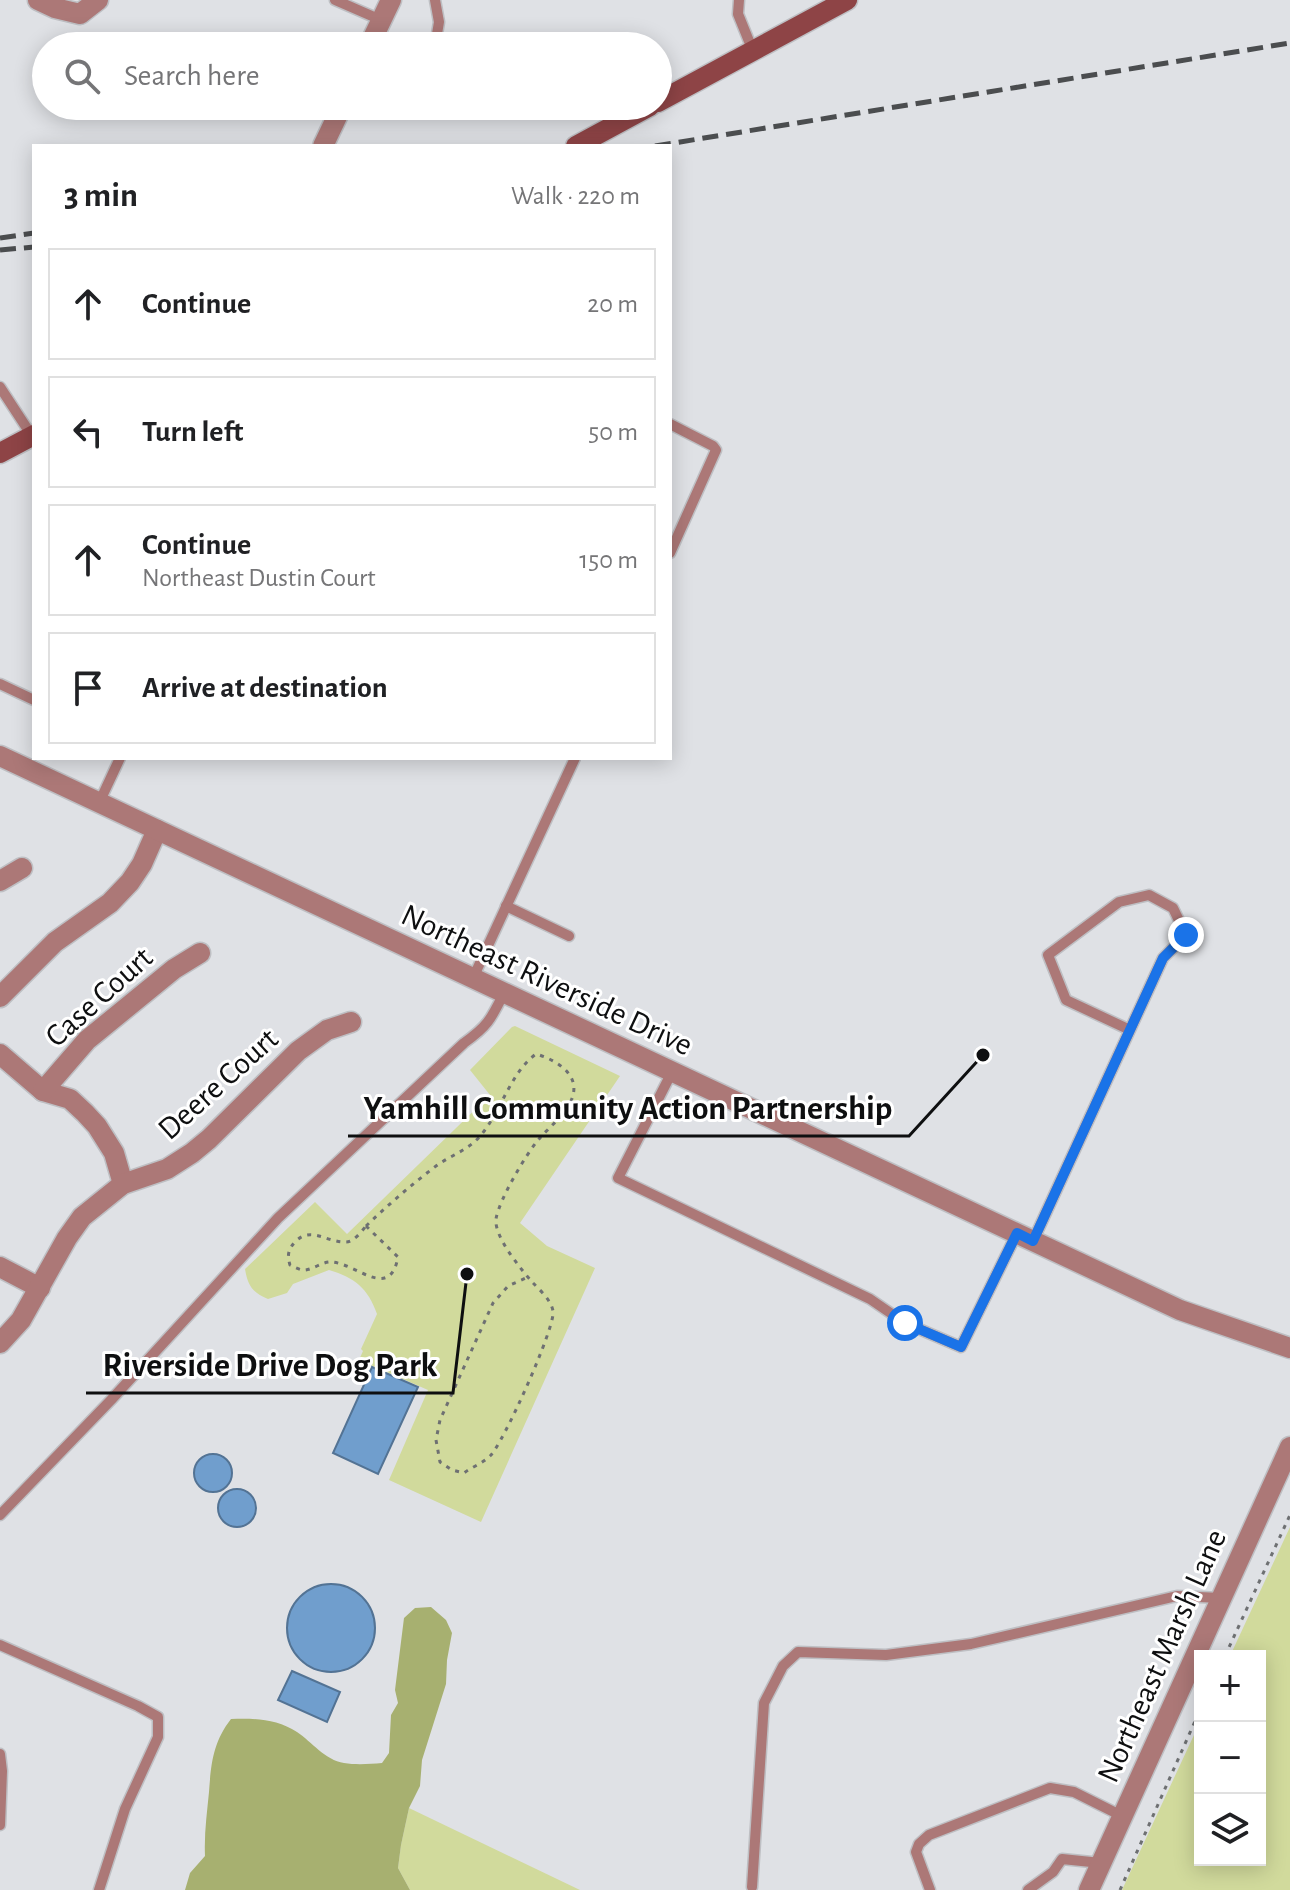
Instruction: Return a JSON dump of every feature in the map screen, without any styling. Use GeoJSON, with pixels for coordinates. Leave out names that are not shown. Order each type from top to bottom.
{"type":"FeatureCollection","features":[{"type":"Feature","properties":{"kind":"main road"},"geometry":{"type":"LineString","coordinates":[[672,94],[845,1]]}},
{"type":"Feature","properties":{"kind":"main road"},"geometry":{"type":"LineString","coordinates":[[580,144],[624,120]]}},
{"type":"Feature","properties":{"kind":"main road"},"geometry":{"type":"LineString","coordinates":[[0,453],[32,437]]}},
{"type":"Feature","properties":{"kind":"street"},"geometry":{"type":"LineString","coordinates":[[38,0],[80,14],[98,0]]}},
{"type":"Feature","properties":{"kind":"street"},"geometry":{"type":"LineString","coordinates":[[375,32],[391,0]]}},
{"type":"Feature","properties":{"kind":"street"},"geometry":{"type":"LineString","coordinates":[[324,144],[335,120]]}},
{"type":"Feature","properties":{"kind":"street","name":"Northeast Riverside Drive"},"geometry":{"type":"LineString","coordinates":[[0,756],[1180,1310],[1290,1348]]}},
{"type":"Feature","properties":{"kind":"street"},"geometry":{"type":"LineString","coordinates":[[0,997],[55,942],[110,903],[130,882],[157,830]]}},
{"type":"Feature","properties":{"kind":"street"},"geometry":{"type":"LineString","coordinates":[[0,881],[22,868]]}},
{"type":"Feature","properties":{"kind":"street","name":"Case Court"},"geometry":{"type":"LineString","coordinates":[[43,1091],[87,1040],[174,969],[200,953]]}},
{"type":"Feature","properties":{"kind":"street","name":"Deere Court"},"geometry":{"type":"LineString","coordinates":[[123,1184],[167,1169],[192,1153],[298,1051],[327,1030],[351,1022]]}},
{"type":"Feature","properties":{"kind":"street"},"geometry":{"type":"LineString","coordinates":[[0,1054],[43,1091],[70,1099],[97,1126],[114,1153],[123,1184],[82,1217],[21,1320],[0,1343]]}},
{"type":"Feature","properties":{"kind":"street"},"geometry":{"type":"LineString","coordinates":[[0,1267],[40,1288]]}},
{"type":"Feature","properties":{"kind":"street","name":"Northeast Marsh Lane"},"geometry":{"type":"LineString","coordinates":[[1089,1890],[1290,1447]]}},
{"type":"Feature","properties":{"kind":"lane"},"geometry":{"type":"LineString","coordinates":[[335,0],[381,20]]}},
{"type":"Feature","properties":{"kind":"lane"},"geometry":{"type":"LineString","coordinates":[[435,0],[437,32]]}},
{"type":"Feature","properties":{"kind":"lane"},"geometry":{"type":"LineString","coordinates":[[739,0],[738,14],[753,51]]}},
{"type":"Feature","properties":{"kind":"lane"},"geometry":{"type":"LineString","coordinates":[[0,387],[32,435]]}},
{"type":"Feature","properties":{"kind":"lane"},"geometry":{"type":"LineString","coordinates":[[672,425],[716,450],[672,549]]}},
{"type":"Feature","properties":{"kind":"lane"},"geometry":{"type":"LineString","coordinates":[[0,684],[32,699]]}},
{"type":"Feature","properties":{"kind":"lane"},"geometry":{"type":"LineString","coordinates":[[99,803],[119,760]]}},
{"type":"Feature","properties":{"kind":"lane"},"geometry":{"type":"LineString","coordinates":[[473,978],[574,760]]}},
{"type":"Feature","properties":{"kind":"lane"},"geometry":{"type":"LineString","coordinates":[[672,1072],[618,1178],[870,1299],[905,1323],[961,1347],[1025,1237],[1130,1030],[1163,958],[1186,935],[1173,908],[1149,895],[1119,902],[1048,955],[1066,1000],[1130,1030]]}},
{"type":"Feature","properties":{"kind":"lane"},"geometry":{"type":"LineString","coordinates":[[506,906],[569,936]]}},
{"type":"Feature","properties":{"kind":"lane"},"geometry":{"type":"LineString","coordinates":[[0,1515],[111,1400],[278,1218],[464,1043],[481,1031],[491,1020],[504,993]]}},
{"type":"Feature","properties":{"kind":"lane"},"geometry":{"type":"LineString","coordinates":[[752,1887],[764,1703],[783,1666],[798,1652],[886,1655],[942,1648],[985,1641],[1177,1596],[1221,1598]]}},
{"type":"Feature","properties":{"kind":"lane"},"geometry":{"type":"LineString","coordinates":[[0,1645],[158,1717],[158,1737],[125,1809],[99,1890]]}},
{"type":"Feature","properties":{"kind":"lane"},"geometry":{"type":"LineString","coordinates":[[0,1754],[0,1825]]}},
{"type":"Feature","properties":{"kind":"lane"},"geometry":{"type":"LineString","coordinates":[[930,1890],[916,1852],[919,1844],[929,1835],[1050,1788],[1074,1792],[1122,1816]]}},
{"type":"Feature","properties":{"kind":"lane"},"geometry":{"type":"LineString","coordinates":[[1028,1890],[1053,1872],[1062,1859],[1101,1863]]}},
{"type":"Feature","properties":{"kind":"path"},"geometry":{"type":"LineString","coordinates":[[366,1226],[398,1257],[396,1268],[387,1277],[371,1278],[354,1268],[330,1262],[303,1270],[290,1265],[290,1247],[301,1236],[315,1235],[346,1243],[355,1239],[366,1226],[401,1193],[440,1163],[476,1141],[525,1063],[536,1054],[549,1057],[563,1066],[573,1082],[573,1095],[564,1112],[537,1142],[510,1184],[496,1220],[498,1235],[550,1302],[554,1314],[547,1338],[505,1434],[490,1456],[464,1473],[452,1470],[440,1462],[436,1440],[440,1420],[493,1303],[508,1286],[528,1277]]}},
{"type":"Feature","properties":{"kind":"path"},"geometry":{"type":"LineString","coordinates":[[1228,1650],[1290,1515]]}},
{"type":"Feature","properties":{"kind":"path"},"geometry":{"type":"LineString","coordinates":[[1120,1890],[1195,1722]]}},
{"type":"Feature","properties":{"kind":"green space"},"geometry":{"type":"Polygon","coordinates":[[[515,1026],[620,1076],[520,1223],[547,1246],[595,1268],[481,1522],[389,1480],[428,1390],[359,1360],[377,1314],[365,1291],[353,1281],[329,1270],[293,1284],[287,1293],[268,1299],[252,1288],[245,1269],[315,1202],[347,1234],[490,1095],[470,1070],[515,1026]]]}},
{"type":"Feature","properties":{"kind":"green space"},"geometry":{"type":"Polygon","coordinates":[[[1290,1527],[1290,1890],[1122,1890],[1194,1735],[1194,1866],[1266,1866],[1266,1650],[1233,1650],[1290,1527]]]}},
{"type":"Feature","properties":{"kind":"green space"},"geometry":{"type":"Polygon","coordinates":[[[431,1607],[446,1620],[452,1633],[446,1684],[422,1760],[420,1786],[409,1808],[401,1845],[398,1868],[410,1890],[185,1890],[190,1873],[205,1856],[212,1763],[220,1736],[231,1719],[257,1719],[281,1724],[337,1761],[382,1763],[389,1753],[391,1715],[398,1703],[395,1690],[404,1618],[415,1608],[431,1607]]]}},
{"type":"Feature","properties":{"kind":"green space"},"geometry":{"type":"Polygon","coordinates":[[[409,1808],[580,1890],[410,1890],[398,1868],[409,1808]]]}},
{"type":"Feature","properties":{"kind":"water"},"geometry":{"type":"Polygon","coordinates":[[[372,1367],[418,1387],[378,1474],[333,1453],[372,1367]]]}},
{"type":"Feature","properties":{"kind":"water"},"geometry":{"type":"Polygon","coordinates":[[[213,1454],[227,1459],[232,1473],[227,1487],[213,1492],[199,1487],[194,1473],[199,1459],[213,1454]]]}},
{"type":"Feature","properties":{"kind":"water"},"geometry":{"type":"Polygon","coordinates":[[[237,1489],[251,1494],[256,1508],[251,1522],[237,1527],[223,1522],[218,1508],[223,1494],[237,1489]]]}},
{"type":"Feature","properties":{"kind":"water"},"geometry":{"type":"Polygon","coordinates":[[[331,1584],[356,1591],[368,1603],[375,1628],[368,1653],[356,1665],[331,1672],[306,1665],[294,1653],[287,1628],[294,1603],[306,1591],[331,1584]]]}},
{"type":"Feature","properties":{"kind":"water"},"geometry":{"type":"Polygon","coordinates":[[[292,1671],[340,1692],[327,1722],[278,1700],[292,1671]]]}},
{"type":"Feature","properties":{"kind":"railway"},"geometry":{"type":"LineString","coordinates":[[667,144],[1290,43]]}},
{"type":"Feature","properties":{"kind":"railway"},"geometry":{"type":"LineString","coordinates":[[0,238],[32,233]]}},
{"type":"Feature","properties":{"kind":"railway"},"geometry":{"type":"LineString","coordinates":[[0,250],[32,247]]}},
{"type":"Feature","properties":{"kind":"place","name":"Yamhill Community Action Partnership"},"geometry":{"type":"Point","coordinates":[983,1055]}},
{"type":"Feature","properties":{"kind":"place","name":"Riverside Drive Dog Park"},"geometry":{"type":"Point","coordinates":[467,1274]}},
{"type":"Feature","properties":{"kind":"route"},"geometry":{"type":"LineString","coordinates":[[905,1323],[961,1347],[1017,1233],[1033,1241],[1163,958],[1186,935]]}}]}
